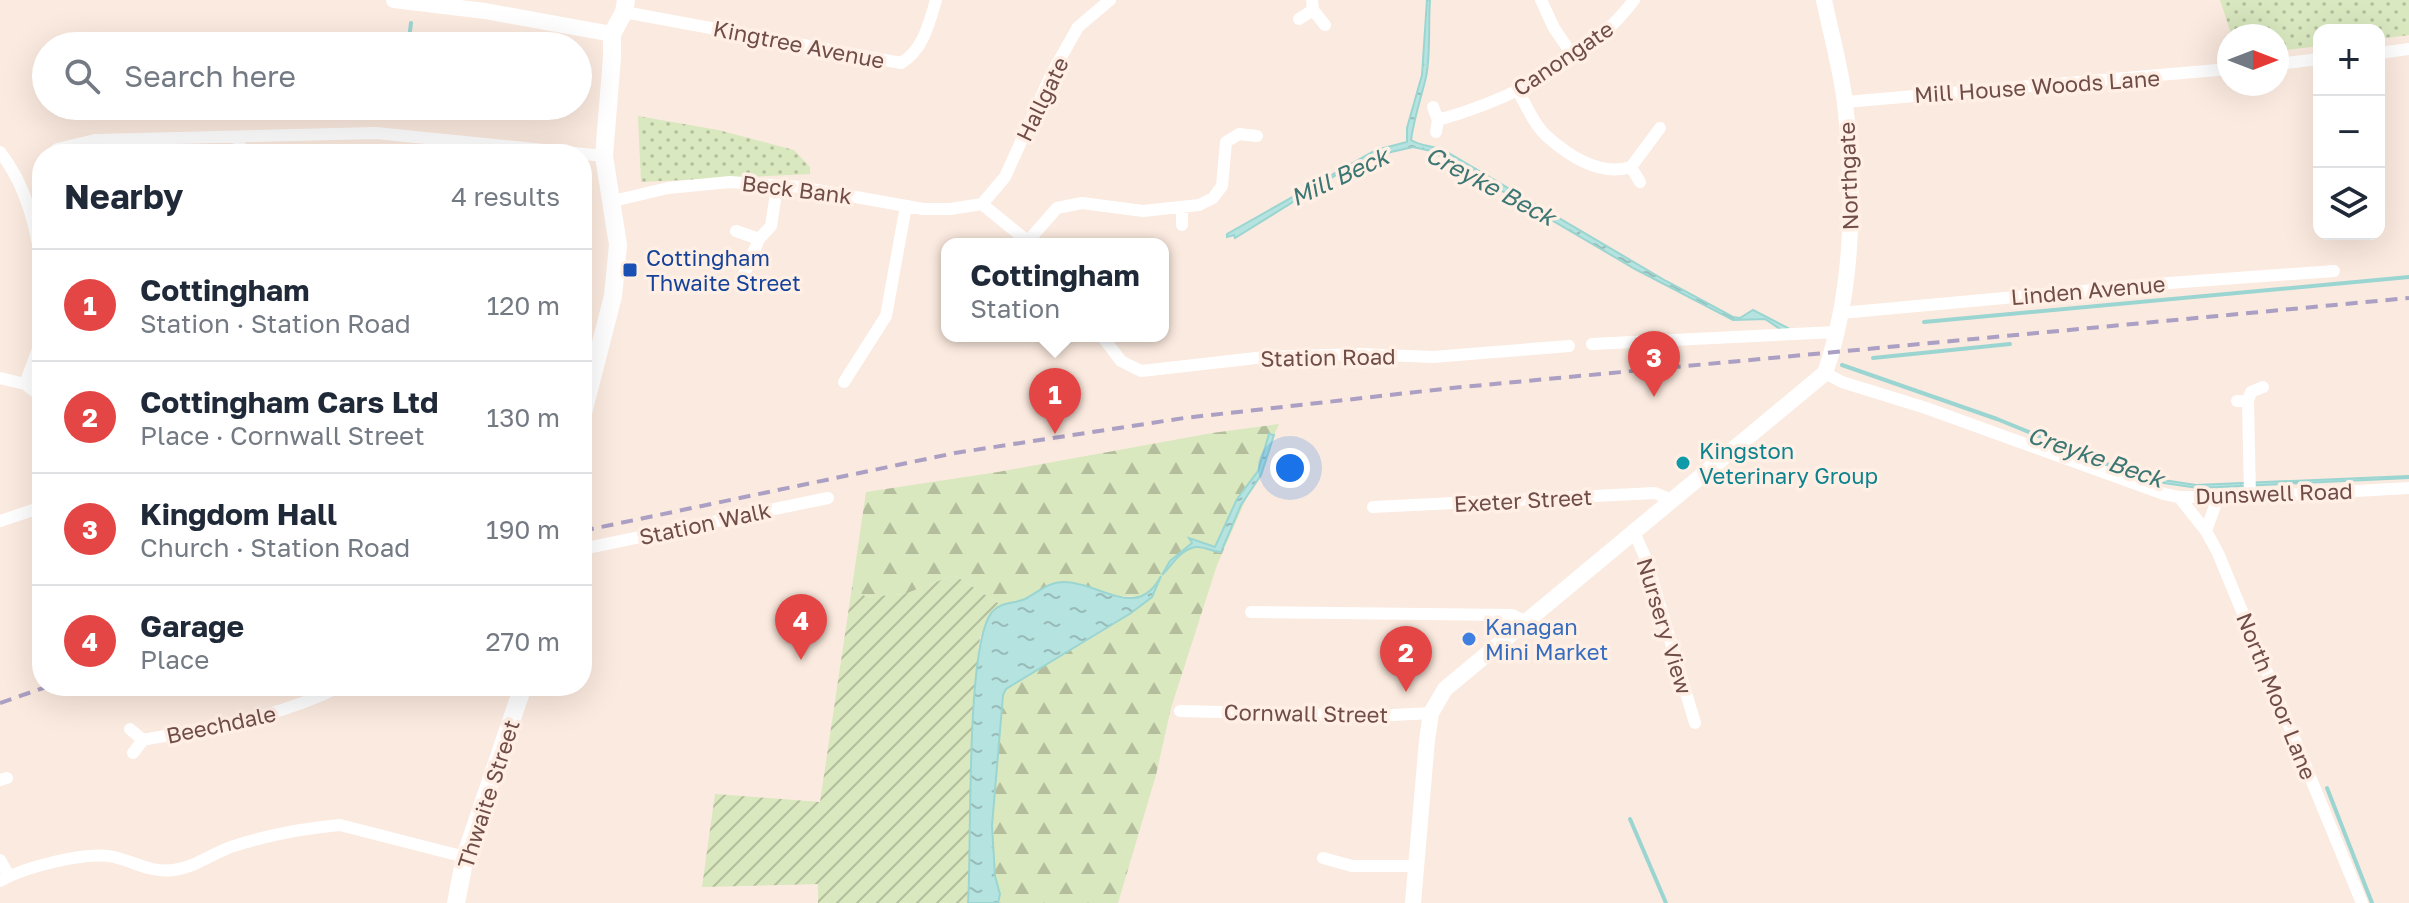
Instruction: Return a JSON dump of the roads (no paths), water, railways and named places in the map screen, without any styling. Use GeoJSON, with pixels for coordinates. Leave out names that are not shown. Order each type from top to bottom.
{"type":"FeatureCollection","features":[{"type":"Feature","properties":{"kind":"main road"},"geometry":{"type":"LineString","coordinates":[[592,378],[613,296],[618,245],[604,156],[612,34],[625,6]]}},
{"type":"Feature","properties":{"kind":"main road","name":"Thwaite Street"},"geometry":{"type":"LineString","coordinates":[[456,903],[465,857],[520,696]]}},
{"type":"Feature","properties":{"kind":"street"},"geometry":{"type":"LineString","coordinates":[[394,0],[485,11],[612,34]]}},
{"type":"Feature","properties":{"kind":"street","name":"Kingtree Avenue"},"geometry":{"type":"LineString","coordinates":[[625,6],[901,63],[914,55],[929,24],[936,0]]}},
{"type":"Feature","properties":{"kind":"street","name":"Hallgate"},"geometry":{"type":"LineString","coordinates":[[982,204],[1005,177],[1052,73],[1078,27],[1110,0]]}},
{"type":"Feature","properties":{"kind":"street"},"geometry":{"type":"LineString","coordinates":[[1541,0],[1554,28],[1573,56]]}},
{"type":"Feature","properties":{"kind":"street","name":"Canongate"},"geometry":{"type":"LineString","coordinates":[[1436,120],[1473,110],[1518,91],[1573,56],[1617,22],[1634,0]]}},
{"type":"Feature","properties":{"kind":"street","name":"Northgate"},"geometry":{"type":"LineString","coordinates":[[1824,0],[1845,102],[1850,251],[1841,313],[1825,373]]}},
{"type":"Feature","properties":{"kind":"street"},"geometry":{"type":"LineString","coordinates":[[1299,19],[1313,5],[1325,25]]}},
{"type":"Feature","properties":{"kind":"street"},"geometry":{"type":"LineString","coordinates":[[2385,52],[2409,49]]}},
{"type":"Feature","properties":{"kind":"street"},"geometry":{"type":"LineString","coordinates":[[2289,63],[2313,60]]}},
{"type":"Feature","properties":{"kind":"street","name":"Mill House Woods Lane"},"geometry":{"type":"LineString","coordinates":[[1845,102],[2217,70]]}},
{"type":"Feature","properties":{"kind":"street"},"geometry":{"type":"LineString","coordinates":[[1518,91],[1549,138],[1588,164],[1608,171],[1631,167],[1661,128]]}},
{"type":"Feature","properties":{"kind":"street"},"geometry":{"type":"LineString","coordinates":[[78,144],[95,140],[376,133],[485,144]]}},
{"type":"Feature","properties":{"kind":"street"},"geometry":{"type":"LineString","coordinates":[[1034,238],[1057,208],[1082,203],[1143,211],[1199,205],[1213,198],[1222,186],[1226,142],[1239,134],[1257,136]]}},
{"type":"Feature","properties":{"kind":"street"},"geometry":{"type":"LineString","coordinates":[[239,137],[239,144]]}},
{"type":"Feature","properties":{"kind":"street"},"geometry":{"type":"LineString","coordinates":[[444,144],[445,140]]}},
{"type":"Feature","properties":{"kind":"street"},"geometry":{"type":"LineString","coordinates":[[0,152],[16,174],[32,213]]}},
{"type":"Feature","properties":{"kind":"street"},"geometry":{"type":"LineString","coordinates":[[592,155],[604,156]]}},
{"type":"Feature","properties":{"kind":"street"},"geometry":{"type":"LineString","coordinates":[[1631,167],[1640,182]]}},
{"type":"Feature","properties":{"kind":"street","name":"Beck Bank"},"geometry":{"type":"LineString","coordinates":[[613,201],[668,188],[730,182],[800,187],[906,206],[950,209],[982,204]]}},
{"type":"Feature","properties":{"kind":"street"},"geometry":{"type":"LineString","coordinates":[[740,284],[759,239],[771,226],[777,187]]}},
{"type":"Feature","properties":{"kind":"street"},"geometry":{"type":"LineString","coordinates":[[982,204],[1024,238]]}},
{"type":"Feature","properties":{"kind":"street"},"geometry":{"type":"LineString","coordinates":[[844,382],[886,316],[906,206]]}},
{"type":"Feature","properties":{"kind":"street"},"geometry":{"type":"LineString","coordinates":[[1182,207],[1182,225]]}},
{"type":"Feature","properties":{"kind":"street"},"geometry":{"type":"LineString","coordinates":[[736,231],[759,239]]}},
{"type":"Feature","properties":{"kind":"street","name":"Linden Avenue"},"geometry":{"type":"LineString","coordinates":[[1841,313],[2334,271]]}},
{"type":"Feature","properties":{"kind":"street"},"geometry":{"type":"LineString","coordinates":[[1592,344],[1836,332]]}},
{"type":"Feature","properties":{"kind":"street","name":"Station Road"},"geometry":{"type":"LineString","coordinates":[[1107,342],[1121,361],[1141,371],[1265,357],[1360,354],[1435,357],[1569,346]]}},
{"type":"Feature","properties":{"kind":"street"},"geometry":{"type":"LineString","coordinates":[[25,384],[32,365]]}},
{"type":"Feature","properties":{"kind":"street"},"geometry":{"type":"LineString","coordinates":[[1413,903],[1431,713],[1445,689],[1825,373]]}},
{"type":"Feature","properties":{"kind":"street","name":"Dunswell Road"},"geometry":{"type":"LineString","coordinates":[[1825,373],[1842,382],[1926,408],[2179,497],[2218,497],[2250,488],[2409,488]]}},
{"type":"Feature","properties":{"kind":"street"},"geometry":{"type":"LineString","coordinates":[[0,378],[25,384],[32,389]]}},
{"type":"Feature","properties":{"kind":"street"},"geometry":{"type":"LineString","coordinates":[[2250,488],[2242,401],[2251,392],[2263,387]]}},
{"type":"Feature","properties":{"kind":"street","name":"Exeter Street"},"geometry":{"type":"LineString","coordinates":[[1373,507],[1655,493],[1672,500]]}},
{"type":"Feature","properties":{"kind":"street","name":"North Moor Lane"},"geometry":{"type":"LineString","coordinates":[[2179,497],[2206,531],[2257,644],[2362,903]]}},
{"type":"Feature","properties":{"kind":"street"},"geometry":{"type":"LineString","coordinates":[[2206,531],[2218,497]]}},
{"type":"Feature","properties":{"kind":"street","name":"Station Walk"},"geometry":{"type":"LineString","coordinates":[[592,547],[828,498]]}},
{"type":"Feature","properties":{"kind":"street"},"geometry":{"type":"LineString","coordinates":[[0,521],[32,510]]}},
{"type":"Feature","properties":{"kind":"street","name":"Nursery View"},"geometry":{"type":"LineString","coordinates":[[1633,530],[1646,559],[1695,723]]}},
{"type":"Feature","properties":{"kind":"street"},"geometry":{"type":"LineString","coordinates":[[1251,612],[1265,619],[1512,615],[1527,622]]}},
{"type":"Feature","properties":{"kind":"street","name":"Beechdale"},"geometry":{"type":"LineString","coordinates":[[133,753],[143,740],[283,712],[321,696]]}},
{"type":"Feature","properties":{"kind":"street","name":"Cornwall Street"},"geometry":{"type":"LineString","coordinates":[[1180,711],[1374,716],[1431,713]]}},
{"type":"Feature","properties":{"kind":"street","name":"Beechdale"},"geometry":{"type":"LineString","coordinates":[[130,729],[143,740]]}},
{"type":"Feature","properties":{"kind":"street"},"geometry":{"type":"LineString","coordinates":[[0,860],[4,878],[24,868],[90,857],[113,857],[145,869],[174,870],[201,862],[234,845],[340,825],[465,857]]}},
{"type":"Feature","properties":{"kind":"street"},"geometry":{"type":"LineString","coordinates":[[1323,858],[1352,866],[1416,866]]}},
{"type":"Feature","properties":{"kind":"water"},"geometry":{"type":"Polygon","coordinates":[[[1427,0],[1430,0],[1428,68],[1411,140],[1445,151],[1733,317],[1740,318],[1753,310],[1788,328],[1783,331],[1765,319],[1733,320],[1635,269],[1461,167],[1431,151],[1413,147],[1391,152],[1341,172],[1235,238],[1234,235],[1227,237],[1227,234],[1376,150],[1407,142],[1407,128],[1422,75],[1427,0]]]}},
{"type":"Feature","properties":{"kind":"water"},"geometry":{"type":"Polygon","coordinates":[[[1269,434],[1274,435],[1261,475],[1241,505],[1221,552],[1190,548],[1162,575],[1170,561],[1192,543],[1189,538],[1215,547],[1237,499],[1258,471],[1269,434]]]}},
{"type":"Feature","properties":{"kind":"water"},"geometry":{"type":"Polygon","coordinates":[[[2409,476],[2198,488],[2151,481],[2150,478],[2196,485],[2409,476]]]}},
{"type":"Feature","properties":{"kind":"water"},"geometry":{"type":"Polygon","coordinates":[[[1161,576],[1152,597],[1131,613],[1006,689],[992,826],[995,876],[1000,894],[998,903],[968,903],[971,750],[977,664],[983,632],[992,612],[999,606],[1025,599],[1058,582],[1078,584],[1129,598],[1141,596],[1161,576]]]}},
{"type":"Feature","properties":{"kind":"waterway"},"geometry":{"type":"LineString","coordinates":[[410,32],[411,23]]}},
{"type":"Feature","properties":{"kind":"waterway"},"geometry":{"type":"LineString","coordinates":[[1924,322],[2409,277]]}},
{"type":"Feature","properties":{"kind":"waterway"},"geometry":{"type":"LineString","coordinates":[[1873,358],[2010,344]]}},
{"type":"Feature","properties":{"kind":"waterway","name":"Creyke Beck"},"geometry":{"type":"LineString","coordinates":[[1842,365],[1997,419],[2126,472],[2155,480]]}},
{"type":"Feature","properties":{"kind":"waterway"},"geometry":{"type":"LineString","coordinates":[[2327,788],[2372,903]]}},
{"type":"Feature","properties":{"kind":"waterway"},"geometry":{"type":"LineString","coordinates":[[1630,819],[1666,903]]}},
{"type":"Feature","properties":{"kind":"railway"},"geometry":{"type":"LineString","coordinates":[[592,529],[955,453],[1184,418],[1452,388],[2409,298]]}},
{"type":"Feature","properties":{"kind":"railway"},"geometry":{"type":"LineString","coordinates":[[0,703],[32,692]]}},
{"type":"Feature","properties":{"kind":"place","name":"Cottingham Thwaite Street"},"geometry":{"type":"Point","coordinates":[630,270]}},
{"type":"Feature","properties":{"kind":"place","name":"Kingdom Hall"},"geometry":{"type":"Point","coordinates":[1654,397]}},
{"type":"Feature","properties":{"kind":"place","name":"Cottingham"},"geometry":{"type":"Point","coordinates":[1055,434]}},
{"type":"Feature","properties":{"kind":"place","name":"Kingston Veterinary Group"},"geometry":{"type":"Point","coordinates":[1683,463]}},
{"type":"Feature","properties":{"kind":"place","name":"Kanagan Mini Market"},"geometry":{"type":"Point","coordinates":[1469,639]}},
{"type":"Feature","properties":{"kind":"place","name":"Garage"},"geometry":{"type":"Point","coordinates":[801,660]}},
{"type":"Feature","properties":{"kind":"place","name":"Cottingham Cars Ltd"},"geometry":{"type":"Point","coordinates":[1406,692]}},
{"type":"Feature","properties":{"kind":"water label","name":"Mill Beck"},"geometry":{"type":"Point","coordinates":[1339,176]}}]}
